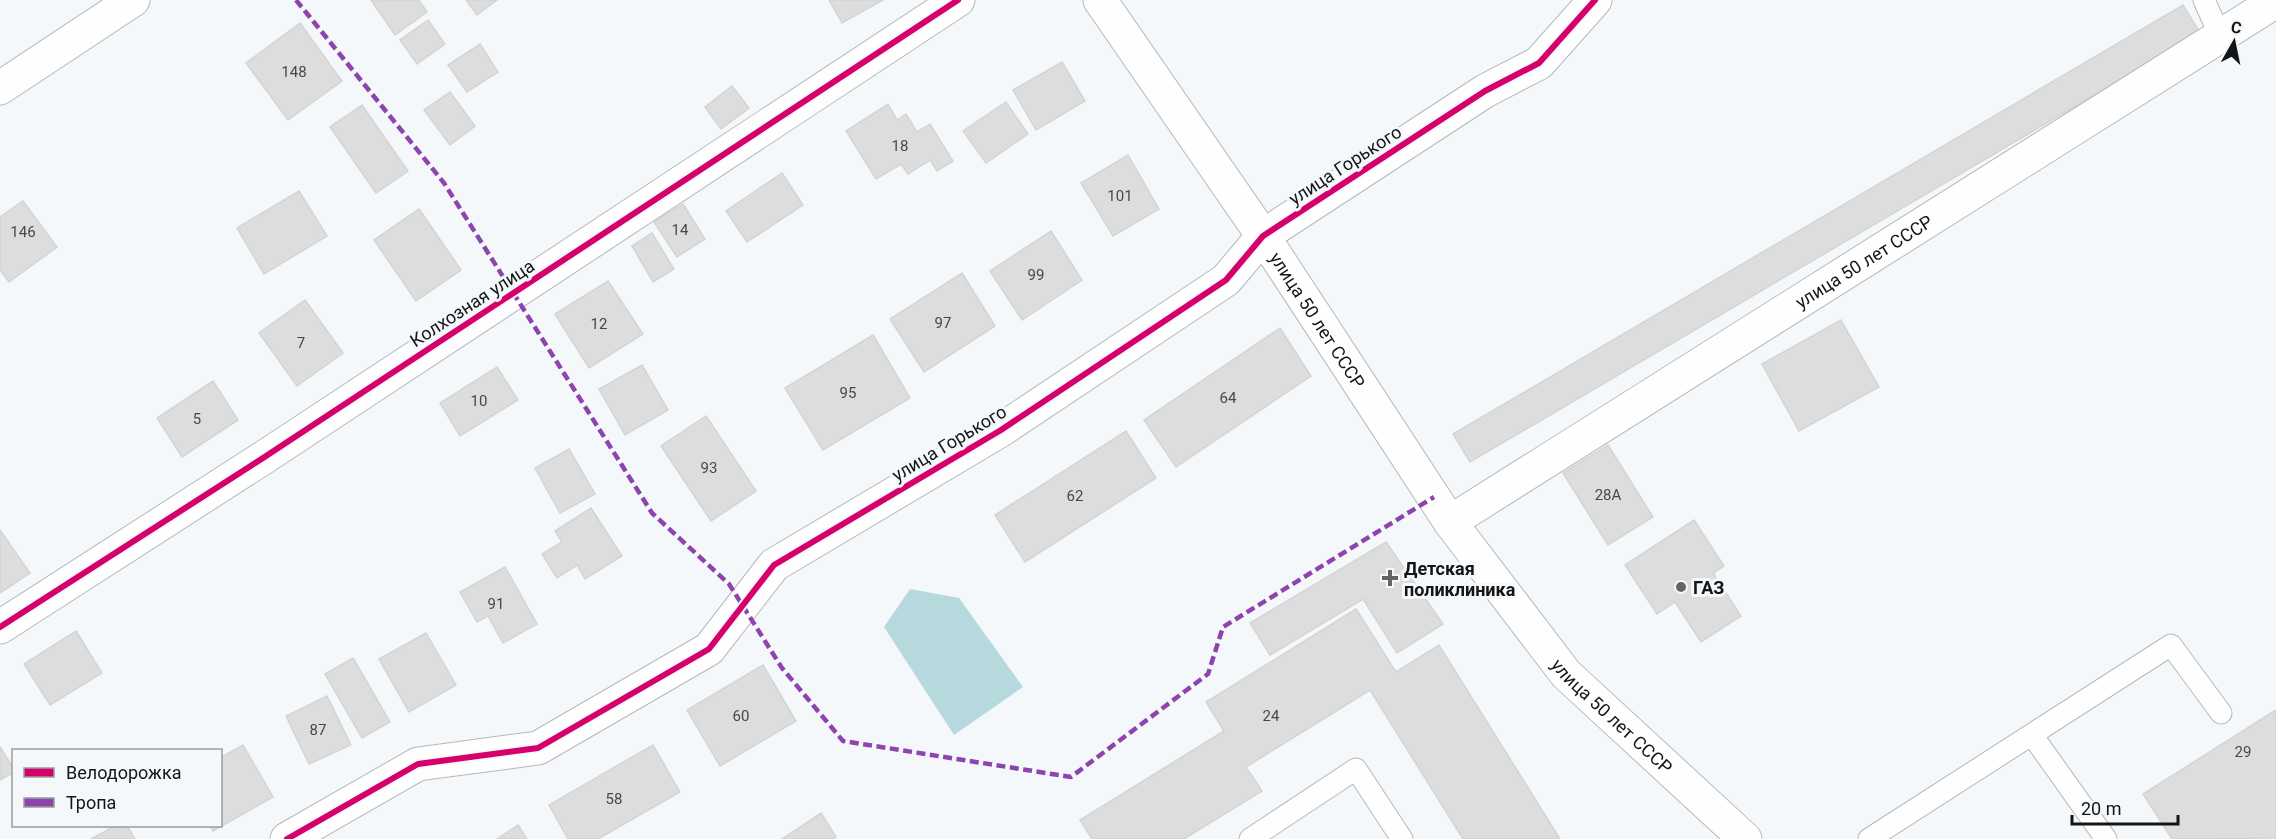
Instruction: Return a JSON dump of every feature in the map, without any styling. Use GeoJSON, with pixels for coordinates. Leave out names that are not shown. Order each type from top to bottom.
{"type":"FeatureCollection","features":[{"type":"Feature","properties":{"kind":"street"},"geometry":{"type":"LineString","coordinates":[[0,88],[133,0]]}},
{"type":"Feature","properties":{"kind":"street","name":"Колхозная улица"},"geometry":{"type":"LineString","coordinates":[[0,627],[263,458],[958,0]]}},
{"type":"Feature","properties":{"kind":"street","name":"улица 50 лет СССР"},"geometry":{"type":"LineString","coordinates":[[1100,0],[1263,236],[1450,522],[1566,674],[1745,839]]}},
{"type":"Feature","properties":{"kind":"street","name":"улица Горького"},"geometry":{"type":"LineString","coordinates":[[287,839],[418,764],[538,748],[709,649],[774,565],[1001,430],[1226,280],[1263,236],[1485,91],[1539,63],[1595,0]]}},
{"type":"Feature","properties":{"kind":"street","name":"улица 50 лет СССР"},"geometry":{"type":"LineString","coordinates":[[1450,522],[2276,1]]}},
{"type":"Feature","properties":{"kind":"lane"},"geometry":{"type":"LineString","coordinates":[[2204,0],[2220,36]]}},
{"type":"Feature","properties":{"kind":"lane"},"geometry":{"type":"LineString","coordinates":[[1869,839],[2171,645],[2220,713]]}},
{"type":"Feature","properties":{"kind":"lane"},"geometry":{"type":"LineString","coordinates":[[2032,735],[2106,839]]}},
{"type":"Feature","properties":{"kind":"lane"},"geometry":{"type":"LineString","coordinates":[[1250,839],[1356,769],[1402,839]]}},
{"type":"Feature","properties":{"kind":"water"},"geometry":{"type":"Polygon","coordinates":[[[910,589],[959,598],[1023,687],[954,735],[884,627],[910,589]]]}},
{"type":"Feature","properties":{"kind":"building"},"geometry":{"type":"Polygon","coordinates":[[[371,0],[419,0],[427,12],[395,35],[371,0]]]}},
{"type":"Feature","properties":{"kind":"building"},"geometry":{"type":"Polygon","coordinates":[[[466,0],[497,0],[477,15],[466,0]]]}},
{"type":"Feature","properties":{"kind":"building"},"geometry":{"type":"Polygon","coordinates":[[[829,0],[883,0],[842,23],[829,0]]]}},
{"type":"Feature","properties":{"kind":"building"},"geometry":{"type":"Polygon","coordinates":[[[2183,5],[2200,33],[1470,462],[1453,434],[2183,5]]]}},
{"type":"Feature","properties":{"kind":"building"},"geometry":{"type":"Polygon","coordinates":[[[428,20],[445,44],[417,64],[400,40],[428,20]]]}},
{"type":"Feature","properties":{"kind":"building"},"geometry":{"type":"Polygon","coordinates":[[[300,23],[342,81],[288,120],[246,63],[300,23]]]}},
{"type":"Feature","properties":{"kind":"building"},"geometry":{"type":"Polygon","coordinates":[[[480,44],[498,72],[467,92],[448,65],[480,44]]]}},
{"type":"Feature","properties":{"kind":"building"},"geometry":{"type":"Polygon","coordinates":[[[1062,62],[1085,101],[1036,130],[1013,90],[1062,62]]]}},
{"type":"Feature","properties":{"kind":"building"},"geometry":{"type":"Polygon","coordinates":[[[732,86],[749,108],[721,129],[705,107],[732,86]]]}},
{"type":"Feature","properties":{"kind":"building"},"geometry":{"type":"Polygon","coordinates":[[[450,92],[475,126],[450,145],[424,110],[450,92]]]}},
{"type":"Feature","properties":{"kind":"building"},"geometry":{"type":"Polygon","coordinates":[[[1006,102],[1028,134],[986,163],[963,131],[1006,102]]]}},
{"type":"Feature","properties":{"kind":"building"},"geometry":{"type":"Polygon","coordinates":[[[888,104],[897,120],[906,114],[917,132],[930,124],[953,161],[937,171],[930,160],[908,174],[901,164],[876,179],[846,131],[888,104]]]}},
{"type":"Feature","properties":{"kind":"building"},"geometry":{"type":"Polygon","coordinates":[[[362,105],[408,171],[376,193],[330,127],[362,105]]]}},
{"type":"Feature","properties":{"kind":"building"},"geometry":{"type":"Polygon","coordinates":[[[1128,155],[1159,209],[1113,236],[1081,183],[1128,155]]]}},
{"type":"Feature","properties":{"kind":"building"},"geometry":{"type":"Polygon","coordinates":[[[782,173],[803,205],[747,242],[726,211],[782,173]]]}},
{"type":"Feature","properties":{"kind":"building"},"geometry":{"type":"Polygon","coordinates":[[[299,191],[327,236],[264,274],[237,228],[299,191]]]}},
{"type":"Feature","properties":{"kind":"building"},"geometry":{"type":"Polygon","coordinates":[[[23,201],[57,247],[9,282],[0,270],[0,217],[23,201]]]}},
{"type":"Feature","properties":{"kind":"building"},"geometry":{"type":"Polygon","coordinates":[[[683,204],[705,239],[677,257],[654,222],[683,204]]]}},
{"type":"Feature","properties":{"kind":"building"},"geometry":{"type":"Polygon","coordinates":[[[419,209],[461,270],[416,301],[374,240],[419,209]]]}},
{"type":"Feature","properties":{"kind":"building"},"geometry":{"type":"Polygon","coordinates":[[[1051,231],[1082,280],[1022,320],[990,271],[1051,231]]]}},
{"type":"Feature","properties":{"kind":"building"},"geometry":{"type":"Polygon","coordinates":[[[652,233],[674,269],[653,282],[632,246],[652,233]]]}},
{"type":"Feature","properties":{"kind":"building"},"geometry":{"type":"Polygon","coordinates":[[[962,273],[995,326],[924,372],[890,319],[962,273]]]}},
{"type":"Feature","properties":{"kind":"building"},"geometry":{"type":"Polygon","coordinates":[[[608,281],[643,334],[589,368],[555,314],[608,281]]]}},
{"type":"Feature","properties":{"kind":"building"},"geometry":{"type":"Polygon","coordinates":[[[305,300],[343,353],[297,386],[259,333],[305,300]]]}},
{"type":"Feature","properties":{"kind":"building"},"geometry":{"type":"Polygon","coordinates":[[[1841,320],[1879,387],[1799,431],[1762,364],[1841,320]]]}},
{"type":"Feature","properties":{"kind":"building"},"geometry":{"type":"Polygon","coordinates":[[[1280,328],[1311,376],[1176,467],[1144,420],[1280,328]]]}},
{"type":"Feature","properties":{"kind":"building"},"geometry":{"type":"Polygon","coordinates":[[[873,335],[910,398],[823,450],[785,388],[873,335]]]}},
{"type":"Feature","properties":{"kind":"building"},"geometry":{"type":"Polygon","coordinates":[[[642,365],[668,410],[625,435],[599,389],[642,365]]]}},
{"type":"Feature","properties":{"kind":"building"},"geometry":{"type":"Polygon","coordinates":[[[497,367],[518,400],[460,436],[440,403],[497,367]]]}},
{"type":"Feature","properties":{"kind":"building"},"geometry":{"type":"Polygon","coordinates":[[[213,381],[238,420],[182,457],[157,418],[213,381]]]}},
{"type":"Feature","properties":{"kind":"building"},"geometry":{"type":"Polygon","coordinates":[[[706,416],[756,491],[711,521],[661,446],[706,416]]]}},
{"type":"Feature","properties":{"kind":"building"},"geometry":{"type":"Polygon","coordinates":[[[1126,431],[1156,478],[1025,562],[995,515],[1126,431]]]}},
{"type":"Feature","properties":{"kind":"building"},"geometry":{"type":"Polygon","coordinates":[[[1608,445],[1653,517],[1608,545],[1563,473],[1608,445]]]}},
{"type":"Feature","properties":{"kind":"building"},"geometry":{"type":"Polygon","coordinates":[[[569,449],[595,494],[560,513],[535,468],[569,449]]]}},
{"type":"Feature","properties":{"kind":"building"},"geometry":{"type":"Polygon","coordinates":[[[591,508],[622,556],[585,579],[577,565],[557,578],[542,554],[562,542],[555,531],[591,508]]]}},
{"type":"Feature","properties":{"kind":"building","name":"ГАЗ"},"geometry":{"type":"Polygon","coordinates":[[[1694,520],[1724,566],[1713,573],[1741,616],[1701,642],[1675,602],[1657,614],[1625,565],[1694,520]]]}},
{"type":"Feature","properties":{"kind":"building"},"geometry":{"type":"Polygon","coordinates":[[[0,530],[30,573],[0,593],[0,530]]]}},
{"type":"Feature","properties":{"kind":"building"},"geometry":{"type":"Polygon","coordinates":[[[1386,542],[1443,624],[1397,653],[1363,599],[1270,655],[1250,623],[1386,542]]]}},
{"type":"Feature","properties":{"kind":"building"},"geometry":{"type":"Polygon","coordinates":[[[505,567],[537,624],[503,643],[488,616],[477,622],[460,592],[505,567]]]}},
{"type":"Feature","properties":{"kind":"building"},"geometry":{"type":"Polygon","coordinates":[[[1356,609],[1396,672],[1439,645],[1560,839],[1463,839],[1370,690],[1246,767],[1262,791],[1184,839],[1092,839],[1080,820],[1224,731],[1206,702],[1356,609]]]}},
{"type":"Feature","properties":{"kind":"building"},"geometry":{"type":"Polygon","coordinates":[[[76,631],[102,673],[50,705],[24,664],[76,631]]]}},
{"type":"Feature","properties":{"kind":"building"},"geometry":{"type":"Polygon","coordinates":[[[426,633],[456,685],[409,712],[379,659],[426,633]]]}},
{"type":"Feature","properties":{"kind":"building"},"geometry":{"type":"Polygon","coordinates":[[[353,658],[390,722],[362,738],[325,674],[353,658]]]}},
{"type":"Feature","properties":{"kind":"building"},"geometry":{"type":"Polygon","coordinates":[[[763,665],[796,721],[720,766],[687,710],[763,665]]]}},
{"type":"Feature","properties":{"kind":"building"},"geometry":{"type":"Polygon","coordinates":[[[327,696],[351,745],[309,764],[286,716],[327,696]]]}},
{"type":"Feature","properties":{"kind":"building"},"geometry":{"type":"Polygon","coordinates":[[[2276,710],[2276,838],[2172,839],[2143,794],[2276,710]]]}},
{"type":"Feature","properties":{"kind":"building"},"geometry":{"type":"Polygon","coordinates":[[[243,745],[273,797],[222,826],[222,757],[243,745]]]}},
{"type":"Feature","properties":{"kind":"building"},"geometry":{"type":"Polygon","coordinates":[[[653,745],[680,792],[598,839],[568,839],[549,805],[653,745]]]}},
{"type":"Feature","properties":{"kind":"building"},"geometry":{"type":"Polygon","coordinates":[[[0,747],[12,766],[12,773],[0,780],[0,747]]]}},
{"type":"Feature","properties":{"kind":"building"},"geometry":{"type":"Polygon","coordinates":[[[821,813],[836,837],[833,839],[782,839],[821,813]]]}},
{"type":"Feature","properties":{"kind":"building"},"geometry":{"type":"Polygon","coordinates":[[[518,825],[527,839],[497,839],[518,825]]]}},
{"type":"Feature","properties":{"kind":"building"},"geometry":{"type":"Polygon","coordinates":[[[113,827],[128,827],[135,839],[91,839],[113,827]]]}},
{"type":"Feature","properties":{"kind":"marked path"},"geometry":{"type":"LineString","coordinates":[[296,0],[444,183],[652,513],[729,584],[782,668],[843,741],[1071,777],[1208,674],[1223,627],[1434,497]]}},
{"type":"Feature","properties":{"kind":"cycle path"},"geometry":{"type":"LineString","coordinates":[[0,627],[263,458],[958,0]]}},
{"type":"Feature","properties":{"kind":"cycle path"},"geometry":{"type":"LineString","coordinates":[[287,839],[418,764],[538,748],[709,649],[774,565],[1001,430],[1226,280],[1263,236],[1485,91],[1539,63],[1595,0]]}},
{"type":"Feature","properties":{"kind":"place","name":"Детская поликлиника"},"geometry":{"type":"Point","coordinates":[1390,578]}},
{"type":"Feature","properties":{"kind":"place","name":"ГАЗ"},"geometry":{"type":"Point","coordinates":[1681,587]}}]}
